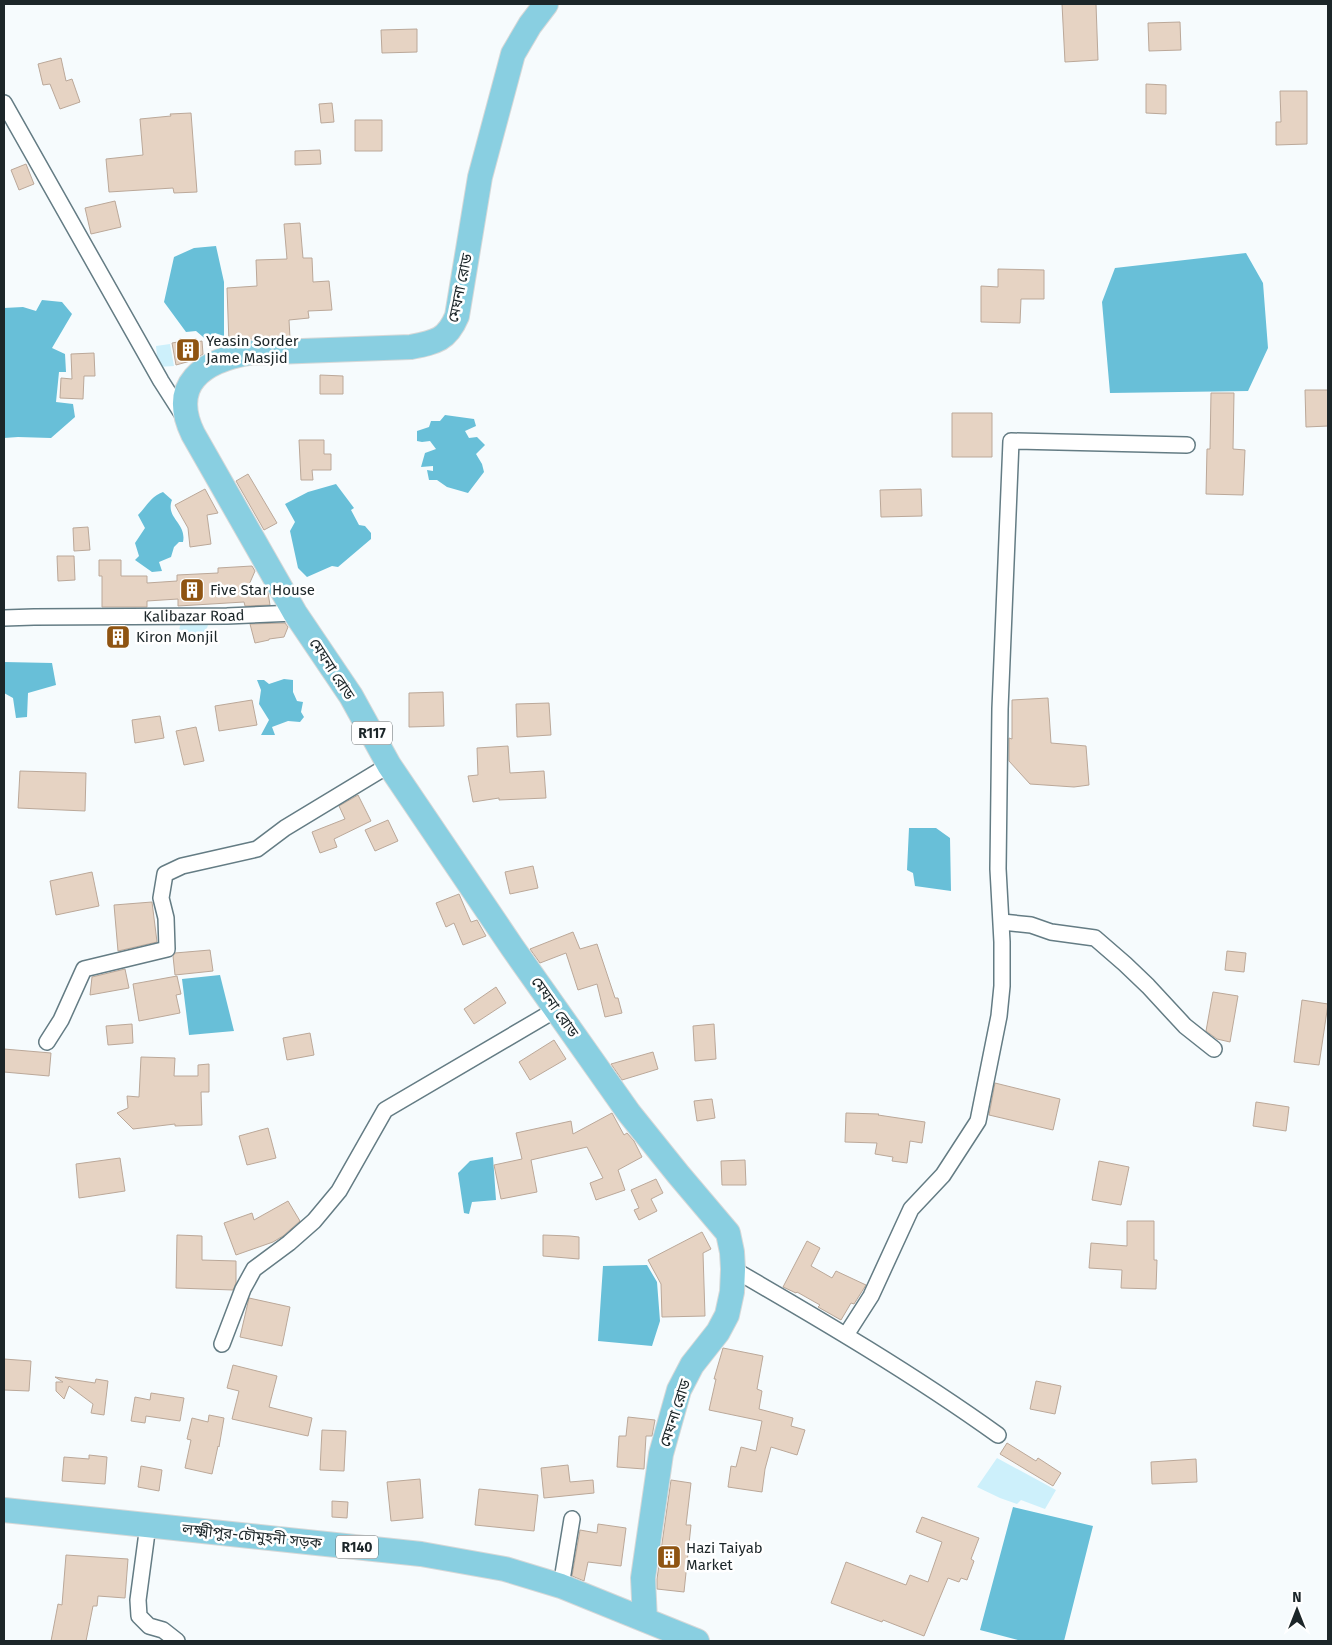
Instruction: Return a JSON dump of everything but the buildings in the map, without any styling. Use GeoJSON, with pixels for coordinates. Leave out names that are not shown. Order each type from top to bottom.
{"type":"FeatureCollection","features":[{"type":"Feature","properties":{"kind":"main road","name":"মেঘনা রোড"},"geometry":{"type":"LineString","coordinates":[[546,4],[530,25],[513,54],[480,177],[457,316],[452,328],[445,336],[430,343],[411,346],[249,353],[233,356],[217,361],[203,369],[193,379],[184,405],[186,421],[295,613],[351,696],[389,765],[512,947],[630,1113],[728,1233],[733,1269],[732,1292],[727,1315],[718,1332],[692,1365],[679,1390],[661,1454],[644,1570],[644,1620]]}},
{"type":"Feature","properties":{"kind":"main road","name":"লক্ষ্মীপুর-চৌমুহনী সড়ক"},"geometry":{"type":"LineString","coordinates":[[4,1510],[421,1554],[504,1569],[560,1586],[644,1620],[673,1636],[697,1641]]}},
{"type":"Feature","properties":{"kind":"street"},"geometry":{"type":"LineString","coordinates":[[4,103],[161,381],[186,421]]}},
{"type":"Feature","properties":{"kind":"street"},"geometry":{"type":"LineString","coordinates":[[846,1335],[871,1296],[910,1209],[943,1175],[978,1121],[999,1016],[1002,986],[1002,922],[998,869],[1000,709],[1011,441],[1187,445]]}},
{"type":"Feature","properties":{"kind":"street","name":"Kalibazar Road"},"geometry":{"type":"LineString","coordinates":[[4,618],[34,616],[227,616],[295,613]]}},
{"type":"Feature","properties":{"kind":"street"},"geometry":{"type":"LineString","coordinates":[[47,1042],[62,1020],[84,969],[167,949],[166,918],[161,898],[165,874],[182,866],[257,849],[285,828],[389,765]]}},
{"type":"Feature","properties":{"kind":"street"},"geometry":{"type":"LineString","coordinates":[[1002,922],[1031,925],[1051,932],[1095,938],[1131,969],[1185,1026],[1214,1050]]}},
{"type":"Feature","properties":{"kind":"street"},"geometry":{"type":"LineString","coordinates":[[222,1344],[243,1289],[254,1269],[289,1243],[320,1214],[339,1191],[385,1110],[557,1009]]}},
{"type":"Feature","properties":{"kind":"street"},"geometry":{"type":"LineString","coordinates":[[733,1269],[846,1335],[957,1405],[998,1435]]}},
{"type":"Feature","properties":{"kind":"street"},"geometry":{"type":"LineString","coordinates":[[560,1586],[572,1519]]}},
{"type":"Feature","properties":{"kind":"street"},"geometry":{"type":"LineString","coordinates":[[148,1526],[138,1600],[139,1616],[148,1626],[163,1630],[177,1641]]}},
{"type":"Feature","properties":{"kind":"shaded area"},"geometry":{"type":"Polygon","coordinates":[[[170,344],[174,366],[158,367],[156,346],[170,344]]]}},
{"type":"Feature","properties":{"kind":"shaded area"},"geometry":{"type":"Polygon","coordinates":[[[181,622],[209,622],[205,634],[197,636],[178,634],[181,622]]]}},
{"type":"Feature","properties":{"kind":"shaded area"},"geometry":{"type":"Polygon","coordinates":[[[997,1458],[1056,1490],[1045,1509],[1021,1500],[1017,1504],[977,1487],[997,1458]]]}},
{"type":"Feature","properties":{"kind":"water"},"geometry":{"type":"Polygon","coordinates":[[[216,246],[224,282],[224,336],[215,333],[208,341],[196,331],[186,332],[164,302],[174,257],[194,248],[216,246]]]}},
{"type":"Feature","properties":{"kind":"water"},"geometry":{"type":"Polygon","coordinates":[[[1246,253],[1263,283],[1268,348],[1248,391],[1110,393],[1102,302],[1115,268],[1246,253]]]}},
{"type":"Feature","properties":{"kind":"water"},"geometry":{"type":"Polygon","coordinates":[[[42,300],[62,302],[72,314],[52,348],[65,354],[66,372],[59,372],[56,402],[73,404],[75,417],[51,438],[4,438],[4,308],[23,307],[36,311],[42,300]]]}},
{"type":"Feature","properties":{"kind":"water"},"geometry":{"type":"Polygon","coordinates":[[[445,415],[474,419],[476,426],[465,431],[469,438],[477,437],[485,445],[476,454],[484,472],[468,493],[447,487],[437,480],[429,480],[427,470],[433,471],[433,466],[421,467],[425,453],[436,449],[430,441],[417,441],[417,431],[429,427],[431,421],[440,421],[445,415]]]}},
{"type":"Feature","properties":{"kind":"water"},"geometry":{"type":"Polygon","coordinates":[[[336,484],[354,508],[351,510],[359,525],[365,526],[371,533],[371,539],[338,567],[332,566],[307,577],[298,568],[290,531],[295,522],[285,504],[308,492],[336,484]]]}},
{"type":"Feature","properties":{"kind":"water"},"geometry":{"type":"Polygon","coordinates":[[[163,492],[172,500],[171,511],[182,530],[183,542],[179,542],[174,547],[171,557],[159,562],[162,571],[152,572],[135,560],[139,556],[135,543],[145,528],[138,515],[152,499],[163,492]]]}},
{"type":"Feature","properties":{"kind":"water"},"geometry":{"type":"Polygon","coordinates":[[[4,662],[52,663],[56,685],[28,693],[27,717],[16,718],[13,698],[4,693],[4,662]]]}},
{"type":"Feature","properties":{"kind":"water"},"geometry":{"type":"Polygon","coordinates":[[[284,679],[293,680],[293,692],[297,701],[303,702],[301,712],[304,717],[300,722],[288,721],[272,727],[275,735],[261,735],[269,720],[259,704],[261,690],[257,680],[264,680],[269,684],[284,679]]]}},
{"type":"Feature","properties":{"kind":"water"},"geometry":{"type":"Polygon","coordinates":[[[909,828],[936,828],[950,838],[951,891],[915,886],[913,873],[907,870],[909,828]]]}},
{"type":"Feature","properties":{"kind":"water"},"geometry":{"type":"Polygon","coordinates":[[[220,975],[234,1031],[189,1035],[182,979],[220,975]]]}},
{"type":"Feature","properties":{"kind":"water"},"geometry":{"type":"Polygon","coordinates":[[[493,1157],[496,1200],[472,1202],[469,1214],[464,1213],[458,1173],[470,1161],[493,1157]]]}},
{"type":"Feature","properties":{"kind":"water"},"geometry":{"type":"Polygon","coordinates":[[[647,1265],[657,1282],[660,1321],[652,1346],[598,1341],[603,1266],[647,1265]]]}},
{"type":"Feature","properties":{"kind":"water"},"geometry":{"type":"Polygon","coordinates":[[[1013,1507],[1093,1526],[1064,1641],[1022,1641],[980,1630],[1013,1507]]]}},
{"type":"Feature","properties":{"kind":"place","name":"Yeasin Sorder Jame Masjid"},"geometry":{"type":"Point","coordinates":[188,350]}},
{"type":"Feature","properties":{"kind":"place","name":"Five Star House"},"geometry":{"type":"Point","coordinates":[192,590]}},
{"type":"Feature","properties":{"kind":"place","name":"Kiron Monjil"},"geometry":{"type":"Point","coordinates":[118,637]}},
{"type":"Feature","properties":{"kind":"place","name":"Hazi Taiyab Market"},"geometry":{"type":"Point","coordinates":[669,1557]}}]}
